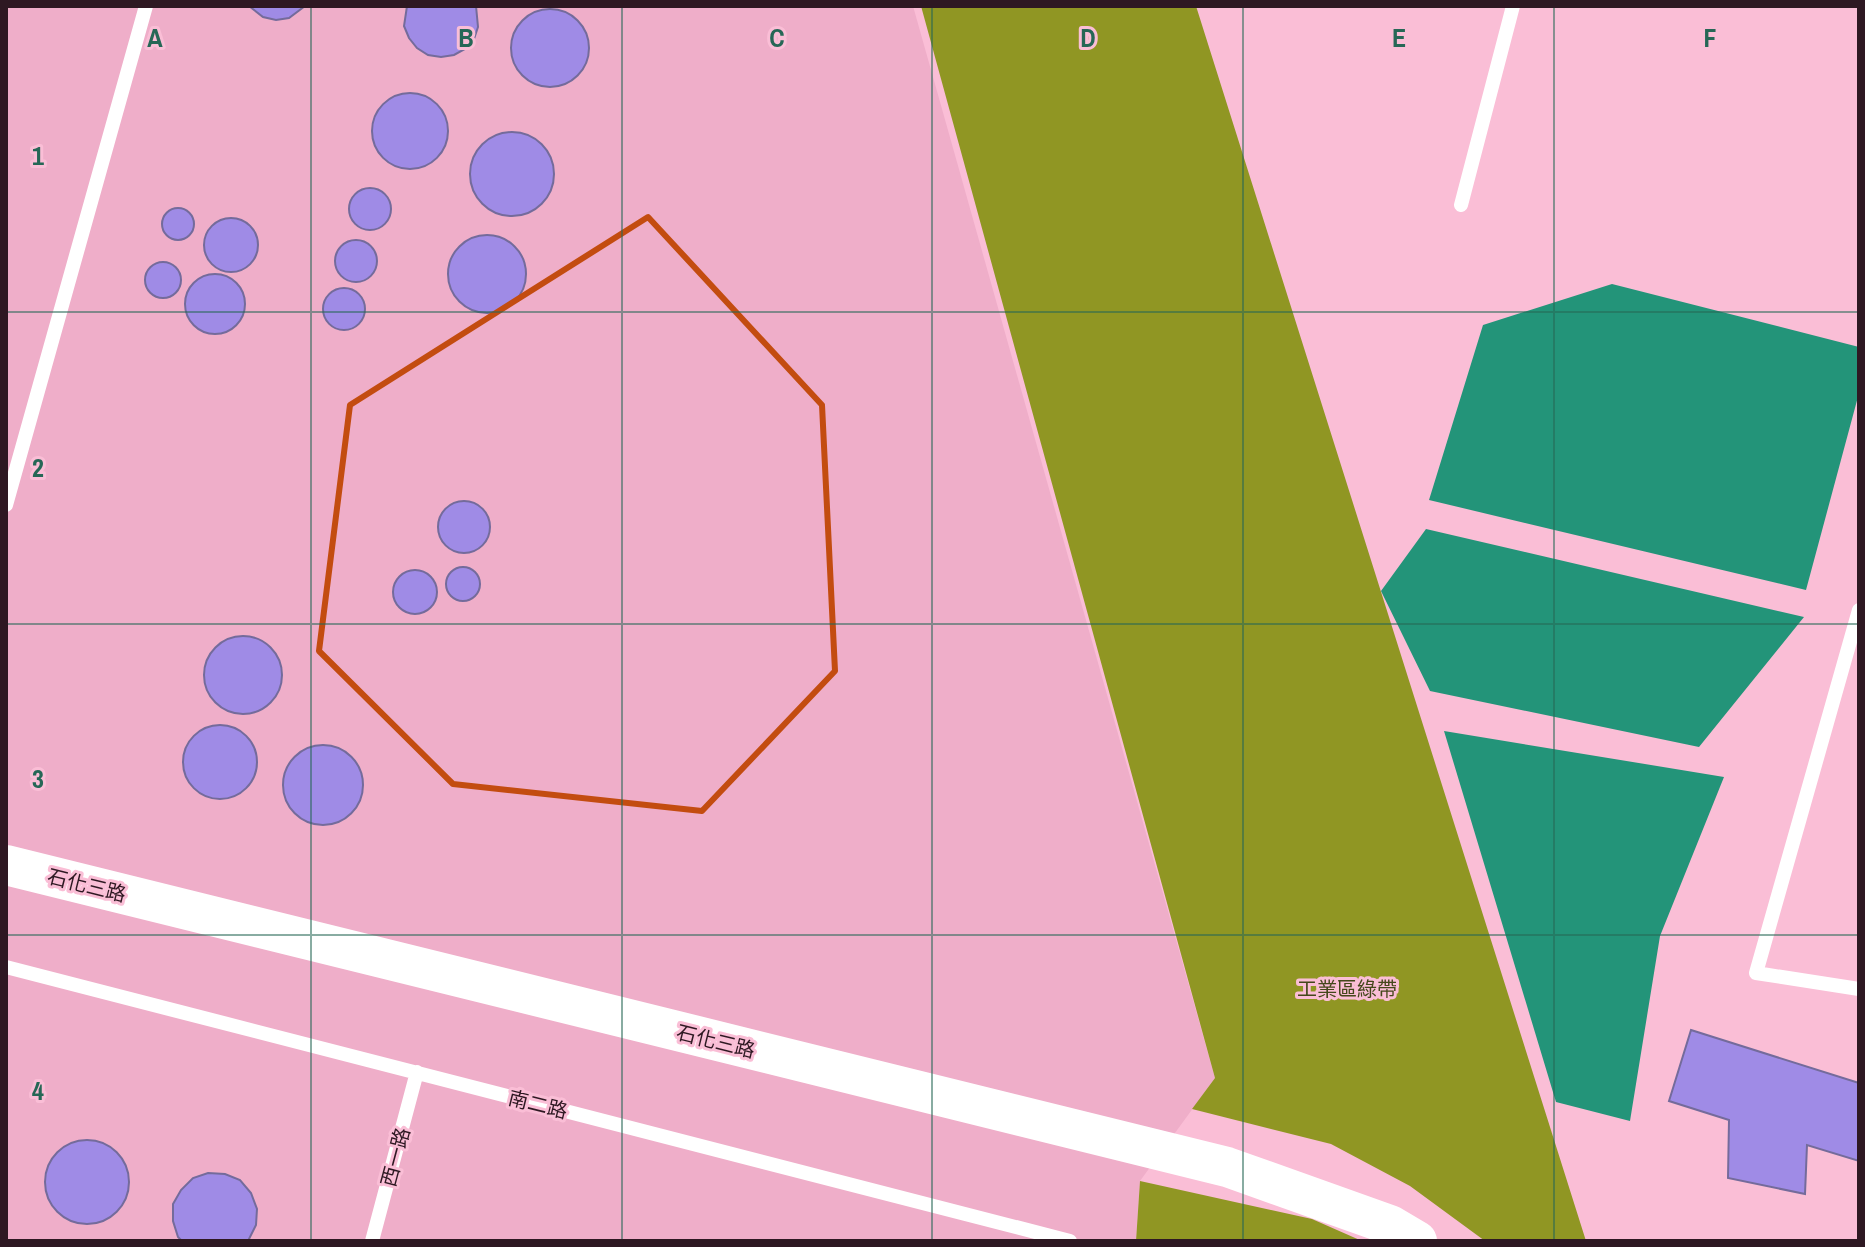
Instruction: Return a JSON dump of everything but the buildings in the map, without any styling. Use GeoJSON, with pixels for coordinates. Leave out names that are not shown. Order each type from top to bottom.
{"type":"FeatureCollection","features":[{"type":"Feature","properties":{"kind":"street","name":"石化三路"},"geometry":{"type":"LineString","coordinates":[[6,865],[1227,1167],[1390,1225],[1417,1241]]}},
{"type":"Feature","properties":{"kind":"lane"},"geometry":{"type":"LineString","coordinates":[[6,505],[146,6]]}},
{"type":"Feature","properties":{"kind":"lane"},"geometry":{"type":"LineString","coordinates":[[1461,205],[1513,6]]}},
{"type":"Feature","properties":{"kind":"lane"},"geometry":{"type":"LineString","coordinates":[[1859,610],[1756,973],[1859,989]]}},
{"type":"Feature","properties":{"kind":"lane","name":"南二路"},"geometry":{"type":"LineString","coordinates":[[6,967],[1070,1241]]}},
{"type":"Feature","properties":{"kind":"lane","name":"西一路"},"geometry":{"type":"LineString","coordinates":[[372,1241],[417,1072]]}},
{"type":"Feature","properties":{"kind":"highlighted area"},"geometry":{"type":"Polygon","coordinates":[[[648,217],[822,405],[835,671],[702,811],[453,784],[319,651],[350,405],[648,217]]]}},
{"type":"Feature","properties":{"kind":"shaded area"},"geometry":{"type":"Polygon","coordinates":[[[6,6],[913,6],[1215,1078],[1140,1181],[1136,1241],[6,1241],[6,6]]]}},
{"type":"Feature","properties":{"kind":"shaded area"},"geometry":{"type":"Polygon","coordinates":[[[1612,284],[1859,347],[1859,393],[1806,590],[1429,500],[1483,325],[1612,284]]]}},
{"type":"Feature","properties":{"kind":"shaded area"},"geometry":{"type":"Polygon","coordinates":[[[1426,529],[1804,617],[1699,747],[1430,691],[1381,591],[1426,529]]]}},
{"type":"Feature","properties":{"kind":"shaded area"},"geometry":{"type":"Polygon","coordinates":[[[1444,731],[1724,777],[1660,936],[1630,1121],[1556,1102],[1444,731]]]}},
{"type":"Feature","properties":{"kind":"green space","name":"工業區綠帶"},"geometry":{"type":"Polygon","coordinates":[[[921,6],[1196,6],[1586,1241],[1485,1241],[1410,1186],[1331,1144],[1192,1109],[1215,1078],[921,6]]]}},
{"type":"Feature","properties":{"kind":"green space"},"geometry":{"type":"Polygon","coordinates":[[[1140,1181],[1312,1219],[1362,1241],[1136,1241],[1140,1181]]]}}]}
